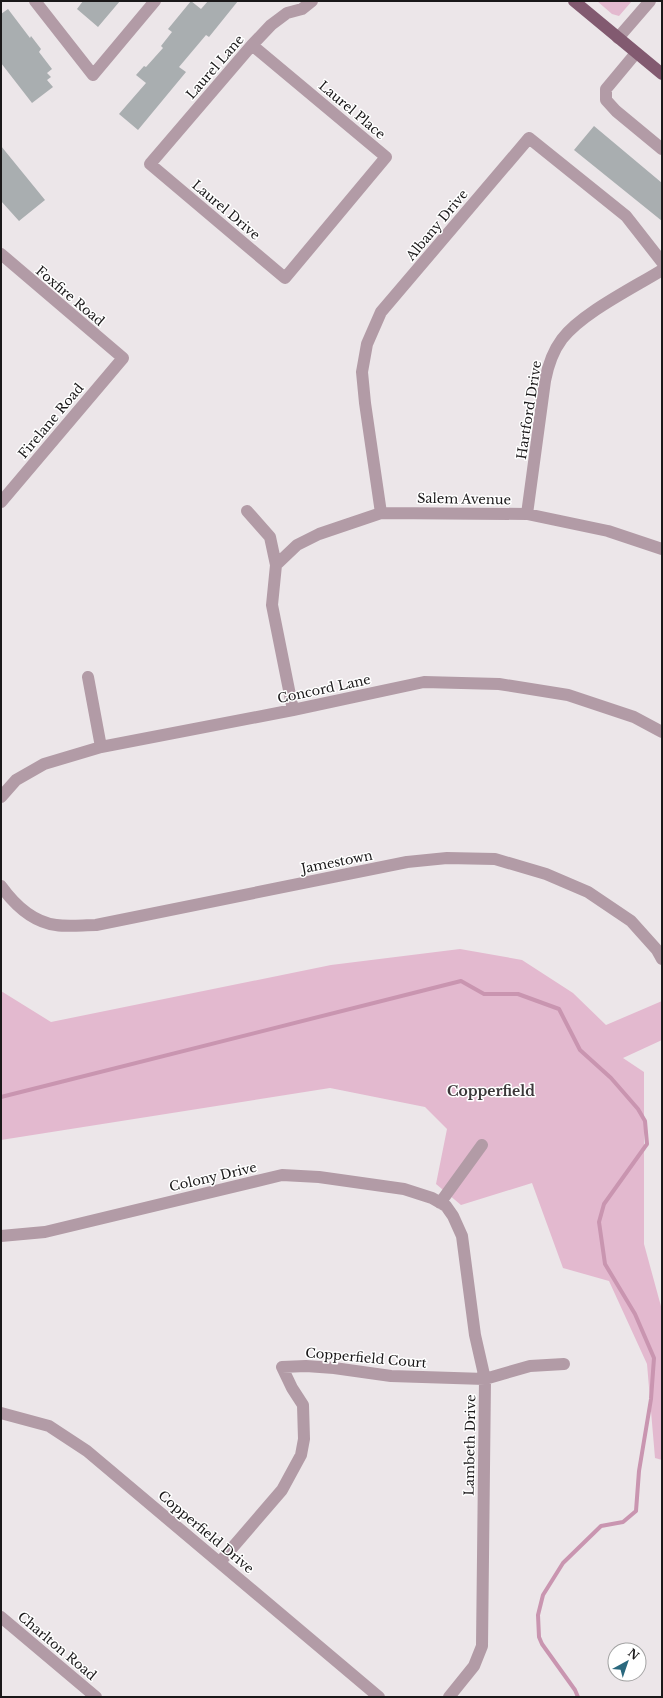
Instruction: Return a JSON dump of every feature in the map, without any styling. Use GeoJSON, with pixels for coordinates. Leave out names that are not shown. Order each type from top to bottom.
{"type":"FeatureCollection","features":[{"type":"Feature","properties":{"kind":"main road"},"geometry":{"type":"LineString","coordinates":[[574,1],[662,74]]}},
{"type":"Feature","properties":{"kind":"street"},"geometry":{"type":"LineString","coordinates":[[34,1],[92,75],[155,1]]}},
{"type":"Feature","properties":{"kind":"street","name":"Laurel Lane"},"geometry":{"type":"LineString","coordinates":[[150,164],[271,25],[287,13],[302,9],[312,1]]}},
{"type":"Feature","properties":{"kind":"street"},"geometry":{"type":"LineString","coordinates":[[618,38],[650,1]]}},
{"type":"Feature","properties":{"kind":"street","name":"Laurel Place"},"geometry":{"type":"LineString","coordinates":[[252,45],[386,157],[285,278]]}},
{"type":"Feature","properties":{"kind":"street"},"geometry":{"type":"LineString","coordinates":[[636,53],[606,89],[606,100],[616,111],[662,149]]}},
{"type":"Feature","properties":{"kind":"street","name":"Albany Drive"},"geometry":{"type":"LineString","coordinates":[[381,513],[362,372],[367,344],[381,312],[529,138],[626,216],[662,262]]}},
{"type":"Feature","properties":{"kind":"street","name":"Laurel Drive"},"geometry":{"type":"LineString","coordinates":[[150,164],[285,278]]}},
{"type":"Feature","properties":{"kind":"street","name":"Foxfire Road"},"geometry":{"type":"LineString","coordinates":[[1,254],[123,358]]}},
{"type":"Feature","properties":{"kind":"street","name":"Hartford Drive"},"geometry":{"type":"LineString","coordinates":[[527,514],[545,381],[554,351],[563,338],[591,314],[662,270]]}},
{"type":"Feature","properties":{"kind":"street","name":"Firelane Road"},"geometry":{"type":"LineString","coordinates":[[1,502],[123,358]]}},
{"type":"Feature","properties":{"kind":"street"},"geometry":{"type":"LineString","coordinates":[[247,511],[270,537],[276,565],[272,604],[293,710]]}},
{"type":"Feature","properties":{"kind":"street","name":"Salem Avenue"},"geometry":{"type":"LineString","coordinates":[[276,565],[297,545],[319,534],[381,513],[527,514],[608,531],[662,549]]}},
{"type":"Feature","properties":{"kind":"street"},"geometry":{"type":"LineString","coordinates":[[88,677],[101,747]]}},
{"type":"Feature","properties":{"kind":"street","name":"Concord Lane"},"geometry":{"type":"LineString","coordinates":[[1,797],[16,780],[44,764],[101,747],[293,710],[424,682],[499,684],[568,695],[634,717],[662,732]]}},
{"type":"Feature","properties":{"kind":"street","name":"Jamestown"},"geometry":{"type":"LineString","coordinates":[[1,886],[19,906],[39,921],[56,925],[96,925],[406,862],[447,858],[496,859],[546,874],[588,892],[631,920],[660,952]]}},
{"type":"Feature","properties":{"kind":"street"},"geometry":{"type":"LineString","coordinates":[[436,1200],[482,1145]]}},
{"type":"Feature","properties":{"kind":"street","name":"Colony Drive"},"geometry":{"type":"LineString","coordinates":[[1,1236],[45,1232],[282,1175],[319,1177],[404,1189],[436,1200]]}},
{"type":"Feature","properties":{"kind":"street","name":"Lambeth Drive"},"geometry":{"type":"LineString","coordinates":[[436,1200],[446,1206],[453,1216],[462,1236],[475,1335],[485,1379],[482,1646],[474,1666],[449,1697]]}},
{"type":"Feature","properties":{"kind":"street"},"geometry":{"type":"LineString","coordinates":[[485,1379],[530,1366],[564,1364]]}},
{"type":"Feature","properties":{"kind":"street","name":"Copperfield Court"},"geometry":{"type":"LineString","coordinates":[[220,1562],[282,1490],[301,1455],[304,1439],[303,1405],[292,1388],[282,1367],[306,1366],[334,1368],[391,1376],[485,1379]]}},
{"type":"Feature","properties":{"kind":"street","name":"Copperfield Drive"},"geometry":{"type":"LineString","coordinates":[[1,1413],[49,1426],[87,1450],[379,1697]]}},
{"type":"Feature","properties":{"kind":"street","name":"Charlton Road"},"geometry":{"type":"LineString","coordinates":[[1,1617],[96,1697]]}},
{"type":"Feature","properties":{"kind":"shaded area"},"geometry":{"type":"Polygon","coordinates":[[[597,1],[632,1],[619,16],[612,14],[597,1]]]}},
{"type":"Feature","properties":{"kind":"shaded area"},"geometry":{"type":"Polygon","coordinates":[[[460,949],[522,960],[573,993],[606,1025],[662,1001],[662,1040],[623,1058],[644,1072],[644,1244],[662,1310],[662,1460],[655,1458],[647,1364],[609,1281],[563,1268],[532,1183],[461,1205],[436,1184],[447,1129],[425,1107],[330,1088],[1,1140],[1,991],[51,1022],[331,965],[460,949]]]}},
{"type":"Feature","properties":{"kind":"building"},"geometry":{"type":"Polygon","coordinates":[[[83,1],[120,1],[98,27],[77,9],[83,1]]]}},
{"type":"Feature","properties":{"kind":"building"},"geometry":{"type":"Polygon","coordinates":[[[191,1],[201,9],[208,1],[238,1],[209,37],[206,35],[179,67],[186,72],[138,130],[119,114],[146,83],[136,75],[144,66],[146,67],[163,48],[161,46],[172,32],[168,29],[191,1]]]}},
{"type":"Feature","properties":{"kind":"building"},"geometry":{"type":"Polygon","coordinates":[[[8,9],[30,38],[31,36],[41,49],[39,52],[52,69],[47,73],[51,77],[47,80],[53,87],[32,103],[1,63],[1,14],[8,9]]]}},
{"type":"Feature","properties":{"kind":"building"},"geometry":{"type":"Polygon","coordinates":[[[594,126],[662,183],[662,221],[574,150],[594,126]]]}},
{"type":"Feature","properties":{"kind":"building"},"geometry":{"type":"Polygon","coordinates":[[[1,146],[45,200],[19,221],[1,201],[1,146]]]}},
{"type":"Feature","properties":{"kind":"waterway"},"geometry":{"type":"LineString","coordinates":[[1,1097],[461,981],[484,994],[518,994],[559,1009],[580,1050],[611,1078],[638,1109],[645,1121],[647,1144],[604,1204],[599,1222],[605,1264],[635,1314],[654,1358],[651,1399],[639,1471],[636,1511],[623,1522],[601,1526],[563,1563],[543,1595],[538,1615],[539,1637],[542,1644],[575,1690],[578,1697]]}},
{"type":"Feature","properties":{"kind":"district","name":"Copperfield"},"geometry":{"type":"Point","coordinates":[491,1091]}}]}
